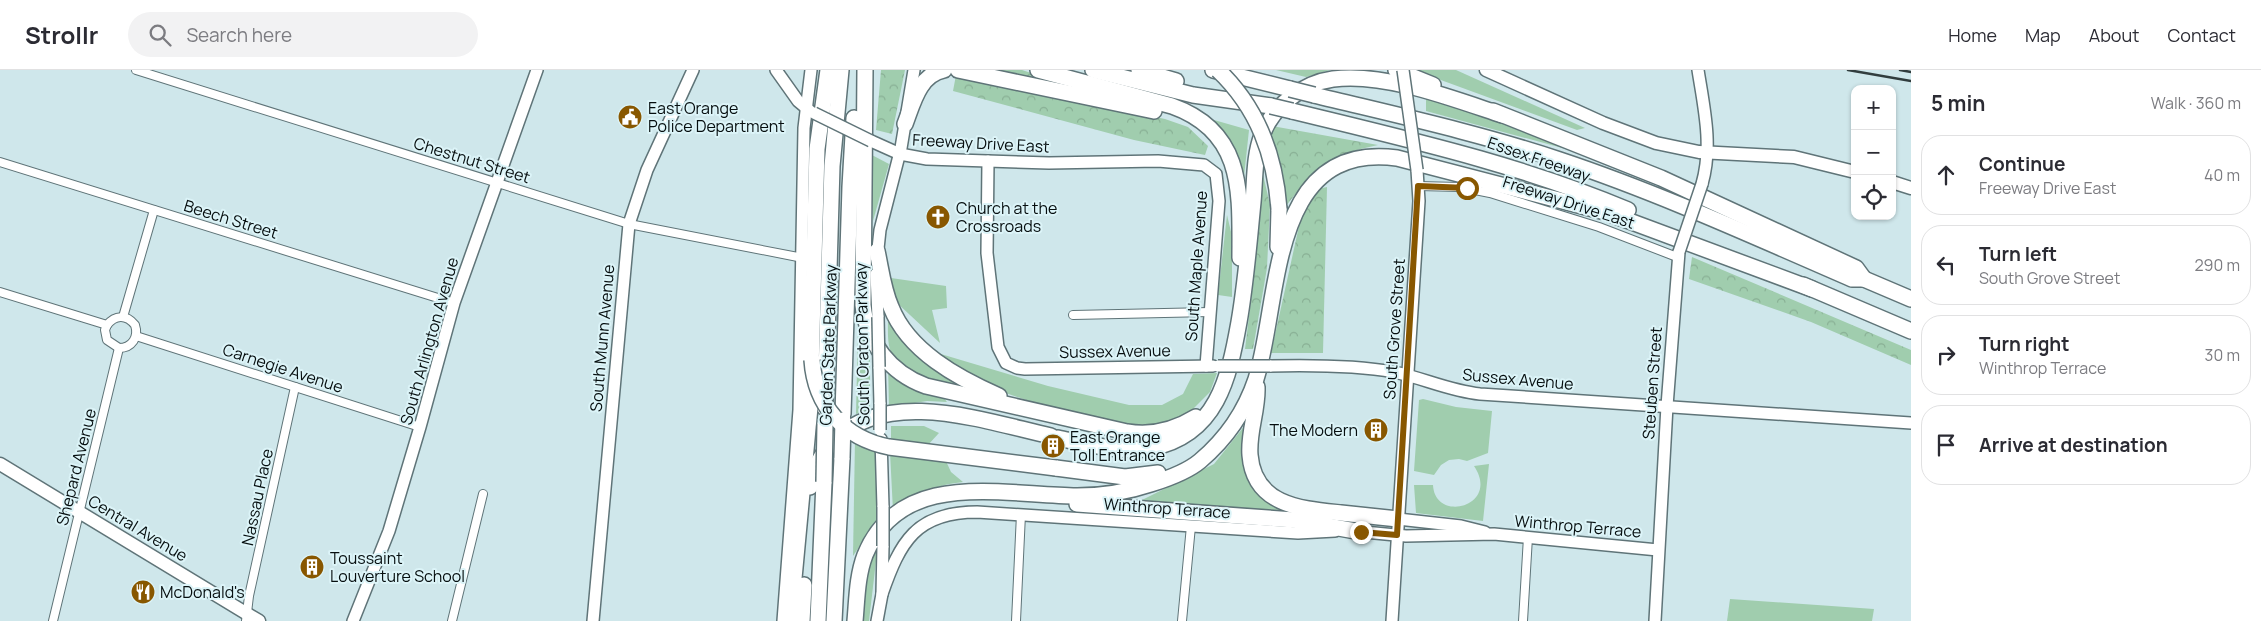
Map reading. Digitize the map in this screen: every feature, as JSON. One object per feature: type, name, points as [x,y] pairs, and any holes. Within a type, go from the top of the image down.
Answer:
[{"type":"highway","points":[[790,621],[809,417],[817,149],[828,70]]},
{"type":"highway","name":"Garden State Parkway","points":[[818,621],[824,482],[832,166],[841,70]]},
{"type":"highway","name":"Garden State Parkway","points":[[834,621],[840,527],[850,187],[860,70]]},
{"type":"highway","points":[[865,70],[863,300],[866,324],[876,346],[892,366],[920,384],[1127,432],[1146,434],[1180,426],[1216,403]]},
{"type":"highway","points":[[905,124],[923,83],[932,74],[944,70]]},
{"type":"highway","points":[[958,70],[1153,111],[1180,119],[1198,129],[1220,152],[1233,179],[1238,203]]},
{"type":"highway","points":[[1038,70],[1172,106],[1191,115],[1213,132],[1228,152],[1236,176],[1238,203],[1238,327]]},
{"type":"highway","points":[[1093,70],[1193,95],[1271,106]]},
{"type":"highway","name":"Essex Freeway","points":[[1139,70],[1271,106],[1420,142],[1540,176],[1618,206],[1911,331]]},
{"type":"highway","name":"Essex Freeway","points":[[1212,70],[1464,131],[1560,160],[1667,199],[1852,279],[1864,279],[1911,299]]},
{"type":"highway","points":[[1218,70],[1243,98],[1264,135],[1276,176],[1279,209],[1275,278]]},
{"type":"highway","points":[[1396,70],[1502,115],[1661,178],[1856,268],[1864,279]]},
{"type":"highway","points":[[802,621],[811,481],[814,470],[826,450],[849,428],[884,414],[921,411],[957,416],[1054,437],[1118,448],[1153,447],[1168,443],[1188,433],[1204,418],[1216,403],[1228,374],[1238,327],[1247,274],[1259,145],[1270,120],[1292,96],[1320,82],[1331,79],[1354,78],[1419,89],[1502,115]]},
{"type":"highway","points":[[855,621],[860,575],[865,556],[880,530],[902,511],[930,497],[957,491],[1095,496],[1131,490],[1182,471],[1200,461],[1232,428],[1248,400],[1256,378],[1275,278],[1296,209],[1311,186],[1330,171],[1346,162],[1365,157],[1385,156],[1403,159],[1595,209],[1812,289]]},
{"type":"highway","points":[[877,251],[891,308],[902,328],[925,352],[947,368],[991,392],[1021,404],[1067,418]]},
{"type":"highway","points":[[812,360],[816,386],[826,407],[841,425],[864,439],[889,447],[1118,476],[1143,476],[1176,467],[1198,454],[1207,453]]},
{"type":"highway","points":[[1256,378],[1257,402],[1250,456],[1257,478],[1268,492],[1282,502],[1300,508],[1398,519]]},
{"type":"highway","points":[[1042,495],[1059,503],[1294,520],[1361,532]]},
{"type":"main road","name":"South Arlington Avenue","points":[[354,621],[388,531],[420,427],[454,303],[537,70]]},
{"type":"main road","name":"South Munn Avenue","points":[[593,621],[629,224],[647,170],[693,70]]},
{"type":"main road","name":"Freeway Drive East","points":[[776,70],[794,96],[810,111],[900,154],[927,158],[1050,163],[1158,161],[1199,165],[1212,170]]},
{"type":"main road","points":[[783,621],[785,573],[799,402],[811,70]]},
{"type":"main road","name":"South Oraton Parkway","points":[[877,621],[882,594],[883,507],[877,251],[882,218],[900,154],[914,70]]},
{"type":"main road","name":"South Grove Street","points":[[1392,621],[1418,186],[1403,70]]},
{"type":"main road","points":[[1486,70],[1630,134],[1670,146],[1708,152],[1794,157],[1851,171]]},
{"type":"main road","name":"Steuben Street","points":[[1655,621],[1678,254],[1707,166],[1707,129],[1698,70]]},
{"type":"main road","name":"Sussex Avenue","points":[[988,161],[987,254],[998,347],[1006,363],[1017,368],[1317,366],[1383,371],[1408,376],[1454,390],[1480,394],[1911,423]]},
{"type":"main road","name":"South Maple Avenue","points":[[1206,366],[1219,201],[1218,183],[1212,170]]},
{"type":"main road","points":[[1896,183],[1911,188]]},
{"type":"main road","name":"Central Avenue","points":[[0,464],[251,619]]},
{"type":"main road","name":"Winthrop Terrace","points":[[882,594],[893,561],[901,547],[913,534],[928,523],[945,516],[965,512],[1021,514],[1298,533],[1494,534],[1658,550]]},
{"type":"main road","name":"Winthrop Terrace","points":[[1398,519],[1461,526],[1494,534]]},
{"type":"street","name":"Chestnut Street","points":[[136,70],[629,224],[803,258]]},
{"type":"street","name":"Beech Street","points":[[0,162],[454,303]]},
{"type":"street","name":"Freeway Drive East","points":[[1418,186],[1460,188],[1490,194],[1678,254]]},
{"type":"street","points":[[123,317],[154,210]]},
{"type":"street","points":[[0,292],[107,325]]},
{"type":"street","points":[[1073,315],[1210,312]]},
{"type":"street","points":[[116,317],[123,317],[135,325],[136,336],[130,345],[119,348],[107,340],[105,330],[107,325],[116,317]]},
{"type":"street","name":"Carnegie Avenue","points":[[136,336],[420,427]]},
{"type":"street","name":"Shepard Avenue","points":[[53,621],[119,348]]},
{"type":"street","name":"Nassau Place","points":[[251,619],[249,596],[295,387]]},
{"type":"street","points":[[452,621],[483,494]]},
{"type":"street","points":[[1016,621],[1021,514]]},
{"type":"street","points":[[1182,621],[1190,526]]},
{"type":"street","points":[[1523,621],[1528,537]]},
{"type":"green space","points":[[881,70],[905,70],[892,134],[876,130]]},
{"type":"green space","points":[[982,70],[1022,70],[1070,86]]},
{"type":"green space","points":[[1276,70],[1330,70],[1306,77]]},
{"type":"green space","points":[[1420,70],[1456,70],[1585,128],[1577,130],[1419,72]]},
{"type":"green space","points":[[956,75],[1165,119],[1188,127],[1208,146],[1205,155],[1134,140],[953,91]]},
{"type":"green space","points":[[1426,99],[1455,104],[1577,152],[1426,111]]},
{"type":"green space","points":[[1207,118],[1249,130],[1243,186]]},
{"type":"green space","points":[[1272,126],[1378,145],[1345,154],[1326,163],[1309,177],[1286,206],[1269,134]]},
{"type":"green space","points":[[870,154],[889,164],[873,221]]},
{"type":"green space","points":[[1262,170],[1270,205],[1267,268],[1253,349],[1245,349],[1255,267]]},
{"type":"green space","points":[[1327,187],[1323,353],[1271,353],[1301,217],[1318,189]]},
{"type":"green space","points":[[1227,215],[1232,236],[1232,297],[1218,295]]},
{"type":"green space","points":[[1692,257],[1911,350],[1911,365],[1811,322],[1689,279]]},
{"type":"green space","points":[[891,278],[946,286],[947,308],[932,310],[940,343],[895,301]]},
{"type":"green space","points":[[888,317],[905,341],[962,387],[922,377],[904,367],[891,352],[888,335]]},
{"type":"green space","points":[[858,325],[870,351],[870,409],[856,414]]},
{"type":"green space","points":[[934,352],[1048,386],[1129,405],[1162,405],[1183,394],[1193,374],[1217,373],[1210,392],[1186,416],[1159,427],[1129,427],[1053,409],[991,388]]},
{"type":"green space","points":[[888,366],[940,393],[947,402],[927,401],[889,407]]},
{"type":"green space","points":[[1423,399],[1456,407],[1492,411],[1488,453],[1467,461],[1459,459],[1449,460],[1441,465],[1434,475],[1414,471],[1419,400]]},
{"type":"green space","points":[[1246,424],[1268,500],[1291,514],[1136,503],[1214,464]]},
{"type":"green space","points":[[891,426],[924,426],[939,433],[927,446],[891,443]]},
{"type":"green space","points":[[855,440],[875,448],[877,520],[853,556]]},
{"type":"green space","points":[[890,452],[945,459],[951,472],[963,482],[934,488],[893,511]]},
{"type":"green space","points":[[1489,464],[1483,521],[1416,513],[1414,485],[1433,485],[1436,497],[1444,504],[1454,507],[1464,505],[1473,500],[1479,491],[1480,480],[1474,466]]},
{"type":"green space","points":[[876,544],[876,561],[869,621],[860,621],[864,574]]},
{"type":"green space","points":[[1730,599],[1874,609],[1872,621],[1727,621]]},
{"type":"railway","points":[[1848,70],[1911,81]]},
{"type":"railway","points":[[1900,70],[1911,72]]},
{"type":"place","name":"East Orange Police Department","points":[[630,117]]},
{"type":"place","name":"Church at the Crossroads","points":[[938,217]]},
{"type":"place","name":"The Modern","points":[[1376,430]]},
{"type":"place","name":"East Orange Toll Entrance","points":[[1053,446]]},
{"type":"place","name":"Toussaint Louverture School","points":[[312,567]]},
{"type":"place","name":"McDonald's","points":[[143,592]]},
{"type":"route","points":[[1361,532],[1397,535],[1419,201],[1418,186],[1467,188]]}]
